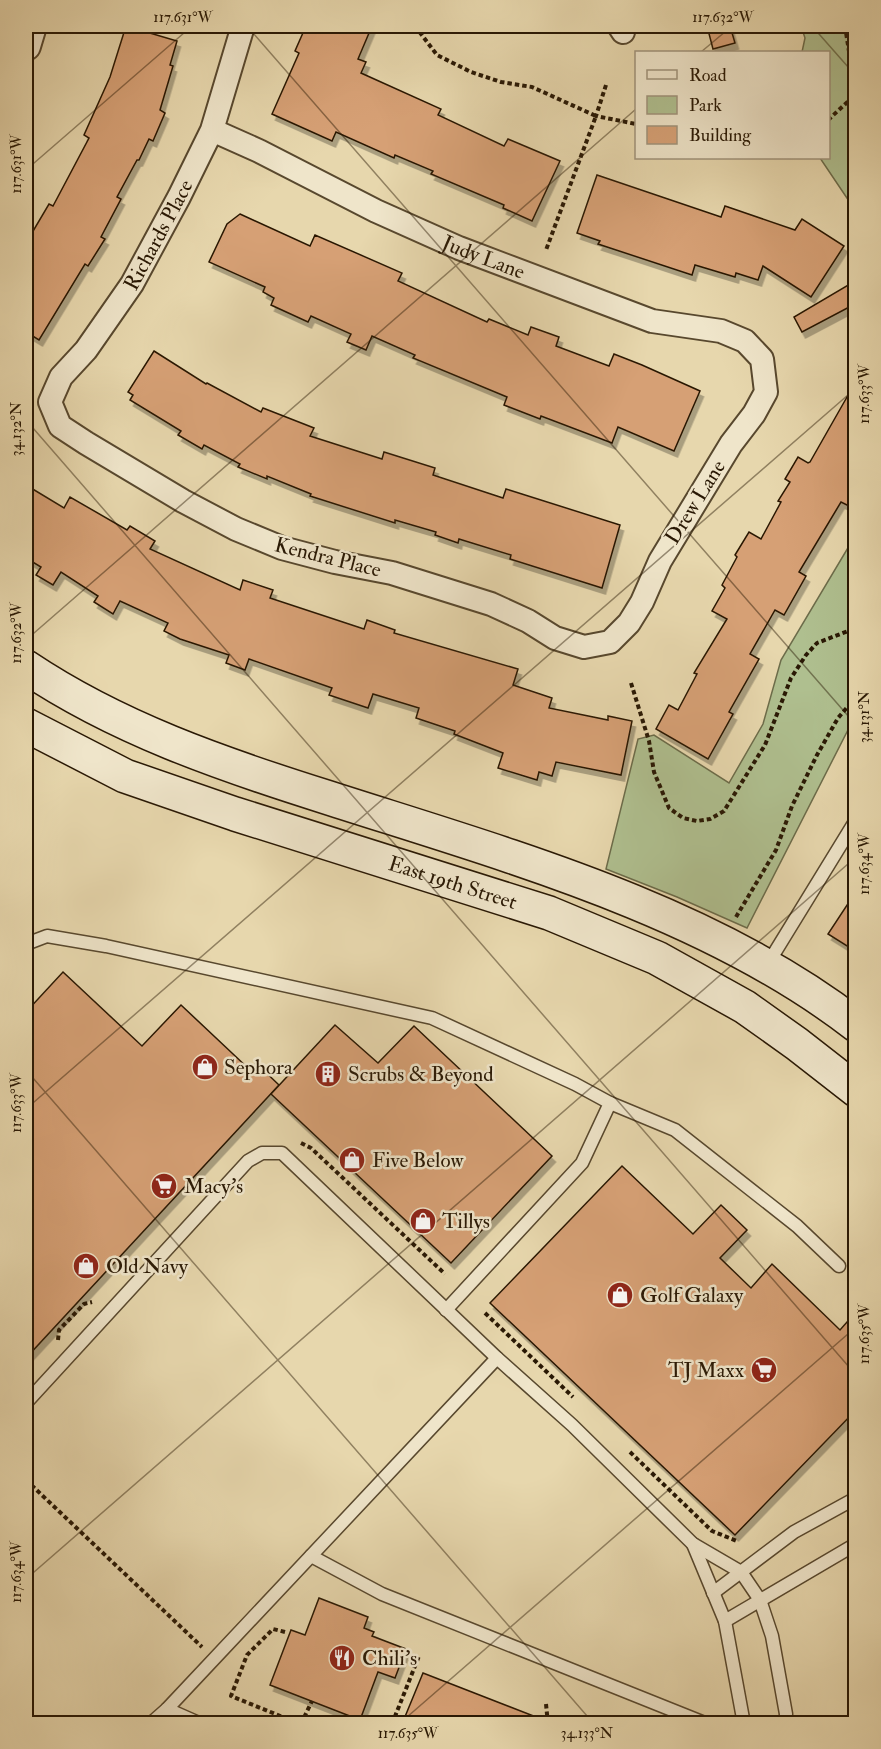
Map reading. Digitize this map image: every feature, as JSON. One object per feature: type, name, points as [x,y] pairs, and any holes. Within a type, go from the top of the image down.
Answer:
[{"type":"main road","name":"East 19th Street","points":[[26,667],[60,690],[163,741],[271,780],[563,876],[670,917],[766,966],[855,1025]]},
{"type":"main road","name":"East 19th Street","points":[[26,725],[125,776],[236,814],[549,913],[657,958],[745,1007],[855,1090]]},
{"type":"street","points":[[26,46],[32,26]]},
{"type":"street","name":"Richards Place","points":[[60,426],[50,402],[61,377],[86,350],[132,284],[179,197],[212,130],[243,26]]},
{"type":"street","name":"Judy Lane","points":[[212,130],[259,151],[376,212],[459,248],[652,321],[720,331],[745,341],[762,359]]},
{"type":"street","name":"Drew Lane","points":[[610,642],[629,623],[642,602],[660,561],[731,444],[754,414],[766,392],[762,359]]},
{"type":"street","name":"Kendra Place","points":[[60,426],[129,471],[183,501],[282,549],[392,573],[491,604],[528,621],[555,638],[584,647],[610,642]]},
{"type":"lane","points":[[766,966],[855,820]]},
{"type":"lane","points":[[26,944],[47,936],[106,946],[432,1018],[575,1084],[610,1103],[675,1130],[797,1226],[839,1266]]},
{"type":"lane","points":[[446,1310],[582,1163],[610,1103]]},
{"type":"lane","points":[[26,1403],[248,1161],[262,1154],[282,1152],[446,1310],[572,1425],[693,1544],[741,1572],[760,1600],[772,1636],[786,1714],[785,1724]]},
{"type":"lane","points":[[150,1724],[167,1709],[497,1358]]},
{"type":"lane","points":[[713,1593],[794,1532],[855,1498]]},
{"type":"lane","points":[[693,1544],[725,1621],[744,1724]]},
{"type":"lane","points":[[725,1621],[855,1544]]},
{"type":"lane","points":[[311,1556],[382,1594],[707,1724]]},
{"type":"lane","points":[[167,1709],[201,1724]]},
{"type":"path","points":[[415,26],[437,55],[471,72],[501,82],[532,87],[596,116],[635,124]]},
{"type":"path","points":[[830,118],[855,96],[845,26]]},
{"type":"path","points":[[546,250],[606,85]]},
{"type":"path","points":[[631,683],[649,741],[654,772],[669,808],[683,818],[697,821],[710,819],[724,811],[765,745],[791,678],[806,655],[818,642],[855,628]]},
{"type":"path","points":[[735,919],[776,850],[792,806],[817,755],[838,718],[855,697]]},
{"type":"path","points":[[292,1139],[311,1148],[445,1274]]},
{"type":"path","points":[[57,1342],[58,1330],[84,1304],[96,1302]]},
{"type":"path","points":[[26,1480],[202,1647]]},
{"type":"path","points":[[285,1632],[273,1629],[248,1655],[236,1679],[231,1696],[301,1724],[312,1701]]},
{"type":"path","points":[[392,1724],[419,1656]]},
{"type":"path","points":[[232,1675],[236,1679]]},
{"type":"path","points":[[546,1704],[548,1724]]},
{"type":"green space","points":[[801,26],[855,26],[855,210],[821,159],[830,159],[830,51],[802,51],[805,38]]},
{"type":"green space","points":[[855,536],[855,723],[850,726],[747,928],[606,869],[638,739],[654,735],[729,783],[763,724],[781,660]]},
{"type":"building","points":[[126,26],[177,41],[170,65],[173,66],[160,110],[165,113],[153,141],[149,139],[117,197],[121,199],[101,237],[105,239],[88,266],[85,264],[39,340],[26,332],[26,243],[49,204],[53,206],[89,138],[84,135],[110,77]]},
{"type":"building","points":[[306,26],[372,26],[358,59],[366,62],[361,73],[441,109],[438,115],[504,146],[508,139],[560,161],[532,221],[503,208],[504,205],[431,174],[433,171],[395,155],[394,158],[336,132],[332,141],[272,114],[299,53],[295,51]]},
{"type":"building","points":[[707,26],[730,26],[735,43],[713,49]]},
{"type":"building","points":[[597,175],[721,217],[725,206],[795,230],[802,219],[844,246],[811,297],[763,266],[758,280],[736,273],[735,277],[695,265],[692,275],[598,244],[600,241],[577,233]]},
{"type":"building","points":[[240,214],[310,246],[315,235],[402,273],[398,281],[487,322],[489,319],[528,335],[531,327],[559,337],[556,346],[609,366],[614,354],[700,391],[674,451],[618,427],[612,443],[541,416],[540,419],[504,405],[507,397],[413,358],[415,355],[372,336],[366,350],[347,342],[351,334],[311,316],[308,322],[271,305],[274,298],[263,292],[265,287],[209,262],[227,224]]},
{"type":"building","points":[[855,281],[855,304],[802,332],[794,317]]},
{"type":"building","points":[[154,351],[206,384],[261,412],[263,408],[314,428],[310,436],[382,459],[384,452],[435,468],[433,475],[503,498],[506,489],[620,525],[602,588],[510,559],[511,555],[459,539],[458,543],[435,535],[436,532],[395,520],[395,523],[310,496],[311,494],[267,476],[267,479],[238,467],[240,464],[204,445],[202,449],[178,435],[181,431],[130,400],[133,395],[128,392]]},
{"type":"building","points":[[855,383],[855,494],[849,506],[841,502],[799,572],[806,576],[784,615],[775,610],[750,654],[759,659],[729,712],[733,714],[708,759],[656,729],[669,705],[678,710],[697,674],[694,673],[727,619],[712,611],[725,588],[722,585],[737,557],[735,555],[749,532],[761,539],[781,502],[778,501],[790,482],[785,479],[798,457],[810,462]]},
{"type":"building","points":[[26,485],[64,508],[70,497],[127,530],[130,526],[155,541],[150,549],[240,590],[243,580],[273,590],[270,598],[364,629],[367,620],[395,630],[394,633],[518,669],[513,685],[552,698],[549,708],[608,720],[608,716],[632,721],[621,775],[556,762],[552,776],[539,772],[537,780],[498,768],[503,753],[454,734],[455,731],[416,718],[419,708],[373,694],[368,708],[329,695],[332,688],[249,659],[245,670],[226,663],[229,655],[180,639],[164,631],[168,623],[120,601],[113,614],[94,602],[98,596],[61,572],[53,585],[36,575],[41,567],[26,558]]},
{"type":"building","points":[[855,893],[855,951],[828,934]]},
{"type":"building","points":[[63,972],[142,1046],[181,1005],[250,1070],[256,1063],[279,1085],[26,1358],[26,1012]]},
{"type":"building","points":[[335,1025],[378,1063],[414,1026],[552,1156],[451,1263],[271,1094]]},
{"type":"building","points":[[622,1166],[693,1234],[721,1205],[747,1230],[720,1258],[751,1288],[772,1264],[840,1330],[855,1313],[855,1411],[735,1535],[490,1303]]},
{"type":"building","name":"Chili's","points":[[319,1598],[368,1617],[364,1628],[374,1632],[372,1636],[406,1649],[395,1678],[378,1672],[360,1720],[270,1685],[291,1630],[305,1635]]},
{"type":"building","points":[[423,1673],[549,1722],[549,1724],[402,1724]]},
{"type":"place","name":"Sephora","points":[[205,1067]]},
{"type":"place","name":"Scrubs & Beyond","points":[[328,1074]]},
{"type":"place","name":"Five Below","points":[[352,1160]]},
{"type":"place","name":"Macy's","points":[[164,1186]]},
{"type":"place","name":"Tillys","points":[[423,1221]]},
{"type":"place","name":"Old Navy","points":[[86,1266]]},
{"type":"place","name":"Golf Galaxy","points":[[620,1295]]},
{"type":"place","name":"TJ Maxx","points":[[764,1370]]},
{"type":"place","name":"Chili's","points":[[342,1658]]}]
